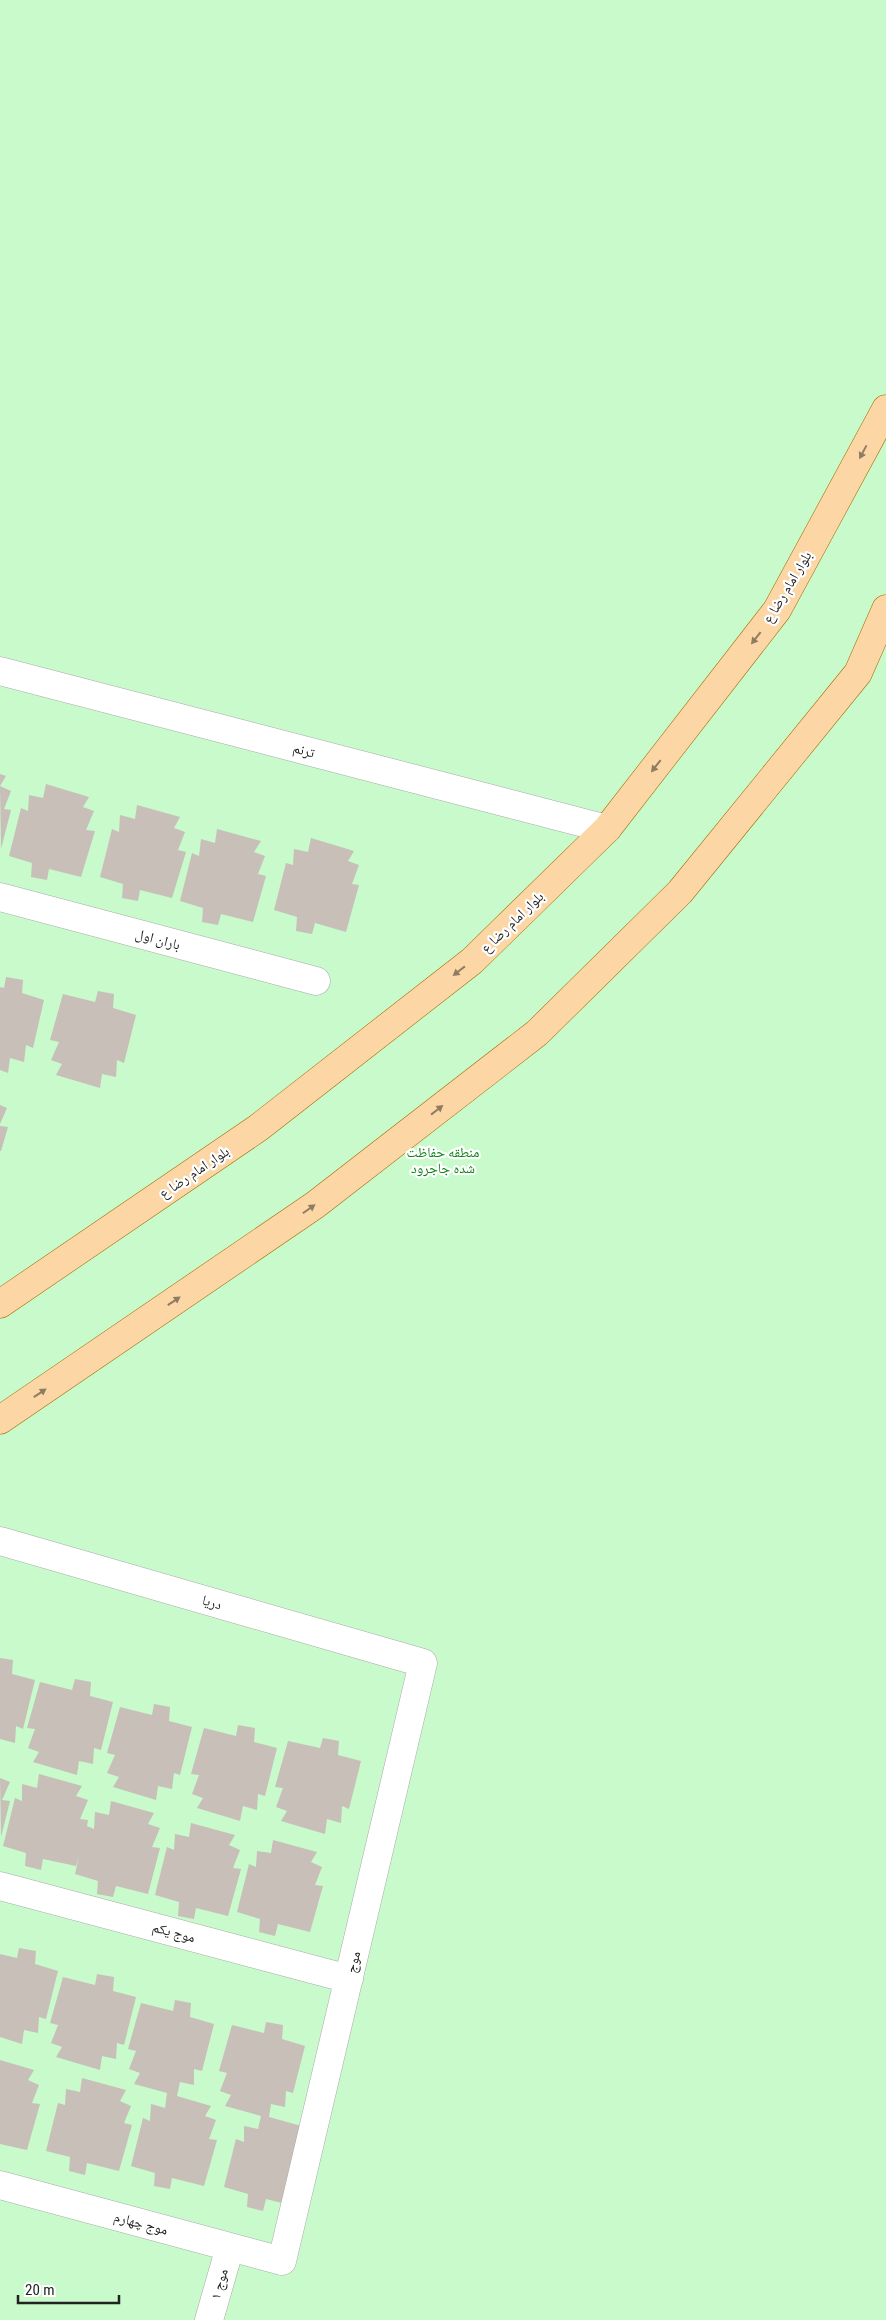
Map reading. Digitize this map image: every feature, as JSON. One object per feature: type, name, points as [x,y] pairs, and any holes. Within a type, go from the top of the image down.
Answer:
[{"type":"main road","name":"بلوار امام رضا ع","points":[[0,1304],[258,1128],[472,961],[607,829],[777,610],[886,409]]},
{"type":"main road","points":[[0,1420],[314,1205],[537,1033],[680,892],[858,673],[886,609]]},
{"type":"street","name":"ترنم","points":[[0,671],[607,829]]},
{"type":"street","name":"باران اول","points":[[0,897],[316,981]]},
{"type":"street","name":"دریا","points":[[0,1541],[424,1663]]},
{"type":"street","name":"موج","points":[[282,2261],[424,1663]]},
{"type":"street","name":"موج یکم","points":[[0,1886],[348,1979]]},
{"type":"street","name":"موج چهارم","points":[[0,2185],[282,2261]]},
{"type":"street","name":"موج ۱","points":[[208,2320],[230,2247]]},
{"type":"green space","name":"منطقه حفاظت شده جاجرود","points":[[0,0],[886,0],[886,2320],[0,2320]]},
{"type":"building","points":[[0,774],[6,776],[0,786]]},
{"type":"building","points":[[46,784],[89,797],[83,807],[94,811],[86,830],[95,831],[81,877],[49,869],[47,880],[31,877],[32,863],[9,856],[21,808],[28,811],[29,795],[43,798]]},
{"type":"building","points":[[0,786],[11,791],[4,809],[11,810],[1,849]]},
{"type":"building","points":[[137,805],[180,817],[174,828],[185,832],[178,850],[186,852],[172,898],[140,890],[138,901],[122,898],[123,884],[100,877],[112,829],[119,832],[120,815],[135,819]]},
{"type":"building","points":[[217,829],[261,841],[254,852],[265,856],[258,874],[266,876],[253,922],[221,914],[218,925],[202,922],[203,908],[180,901],[192,853],[199,856],[201,839],[215,843]]},
{"type":"building","points":[[311,838],[354,851],[348,861],[359,865],[352,884],[359,885],[346,932],[315,923],[312,934],[296,931],[297,917],[274,910],[286,863],[293,865],[294,849],[308,852]]},
{"type":"building","points":[[6,977],[23,980],[22,993],[44,1000],[33,1048],[26,1045],[24,1062],[10,1058],[8,1073],[0,1070],[0,987],[4,988]]},
{"type":"building","points":[[98,991],[114,994],[113,1008],[136,1015],[124,1063],[117,1060],[116,1077],[102,1074],[100,1088],[56,1075],[62,1064],[51,1060],[59,1042],[50,1040],[63,994],[95,1002]]},
{"type":"building","points":[[0,1105],[7,1108],[0,1124]]},
{"type":"building","points":[[0,1126],[8,1127],[1,1151],[0,1151]]},
{"type":"building","points":[[0,1658],[13,1660],[12,1674],[35,1680],[23,1729],[16,1726],[15,1743],[0,1739]]},
{"type":"building","points":[[75,1679],[91,1682],[90,1696],[113,1702],[101,1750],[94,1748],[93,1764],[79,1761],[77,1775],[33,1762],[39,1752],[28,1748],[35,1729],[27,1728],[40,1682],[72,1690]]},
{"type":"building","points":[[154,1704],[170,1707],[169,1721],[192,1727],[180,1775],[174,1773],[172,1789],[158,1786],[156,1800],[113,1787],[119,1777],[107,1773],[115,1755],[107,1753],[120,1707],[152,1715]]},
{"type":"building","points":[[238,1725],[255,1728],[254,1742],[277,1748],[265,1796],[258,1794],[257,1810],[243,1806],[240,1821],[197,1808],[203,1798],[192,1794],[199,1775],[191,1774],[204,1728],[236,1736]]},
{"type":"building","points":[[323,1738],[339,1741],[338,1755],[361,1761],[349,1809],[342,1806],[341,1823],[327,1819],[325,1834],[281,1821],[287,1811],[276,1807],[283,1788],[275,1787],[288,1741],[320,1748]]},
{"type":"building","points":[[39,1774],[82,1786],[76,1796],[88,1800],[80,1819],[88,1820],[87,1826],[94,1829],[95,1812],[109,1815],[111,1801],[154,1813],[148,1824],[160,1828],[152,1847],[160,1848],[148,1894],[116,1886],[113,1897],[97,1894],[98,1881],[75,1874],[79,1856],[76,1866],[43,1859],[41,1870],[25,1866],[26,1853],[3,1846],[15,1798],[22,1801],[22,1784],[37,1788]]},
{"type":"building","points":[[0,1778],[10,1782],[2,1800],[10,1801],[1,1837]]},
{"type":"building","points":[[191,1823],[235,1835],[229,1845],[240,1850],[233,1868],[241,1869],[228,1916],[196,1908],[194,1919],[178,1916],[179,1902],[155,1895],[167,1847],[174,1850],[175,1834],[189,1837]]},
{"type":"building","points":[[273,1840],[317,1852],[311,1862],[322,1867],[315,1885],[323,1886],[310,1932],[278,1924],[275,1936],[259,1932],[260,1919],[237,1912],[249,1864],[256,1867],[257,1851],[271,1853]]},
{"type":"building","points":[[19,1948],[36,1951],[35,1964],[58,1971],[46,2019],[39,2017],[38,2033],[24,2030],[22,2044],[0,2037],[0,1954],[17,1958]]},
{"type":"building","points":[[97,1974],[114,1977],[113,1991],[136,1997],[124,2045],[117,2043],[116,2059],[102,2056],[100,2070],[56,2057],[62,2047],[51,2043],[58,2025],[50,2023],[63,1977],[95,1985]]},
{"type":"building","points":[[175,2000],[191,2003],[190,2017],[214,2024],[202,2071],[194,2069],[194,2085],[180,2082],[177,2096],[211,2106],[205,2116],[216,2120],[209,2139],[217,2140],[204,2186],[172,2178],[170,2189],[154,2186],[155,2173],[131,2166],[143,2118],[150,2121],[151,2104],[165,2108],[167,2093],[134,2084],[140,2073],[129,2069],[136,2051],[128,2049],[141,2003],[173,2011]]},
{"type":"building","points":[[266,2022],[283,2025],[282,2039],[305,2046],[293,2093],[286,2091],[285,2107],[271,2104],[269,2117],[305,2127],[298,2207],[266,2199],[263,2211],[247,2207],[248,2194],[224,2187],[236,2139],[244,2142],[244,2126],[258,2129],[261,2116],[225,2106],[231,2095],[220,2091],[227,2073],[219,2071],[232,2025],[264,2033]]},
{"type":"building","points":[[0,2060],[34,2070],[28,2080],[39,2085],[32,2103],[40,2104],[27,2150],[0,2144]]},
{"type":"building","points":[[82,2078],[126,2090],[120,2101],[131,2106],[124,2123],[132,2125],[119,2171],[87,2163],[85,2175],[69,2171],[70,2157],[46,2151],[58,2103],[65,2105],[66,2089],[80,2092]]}]
